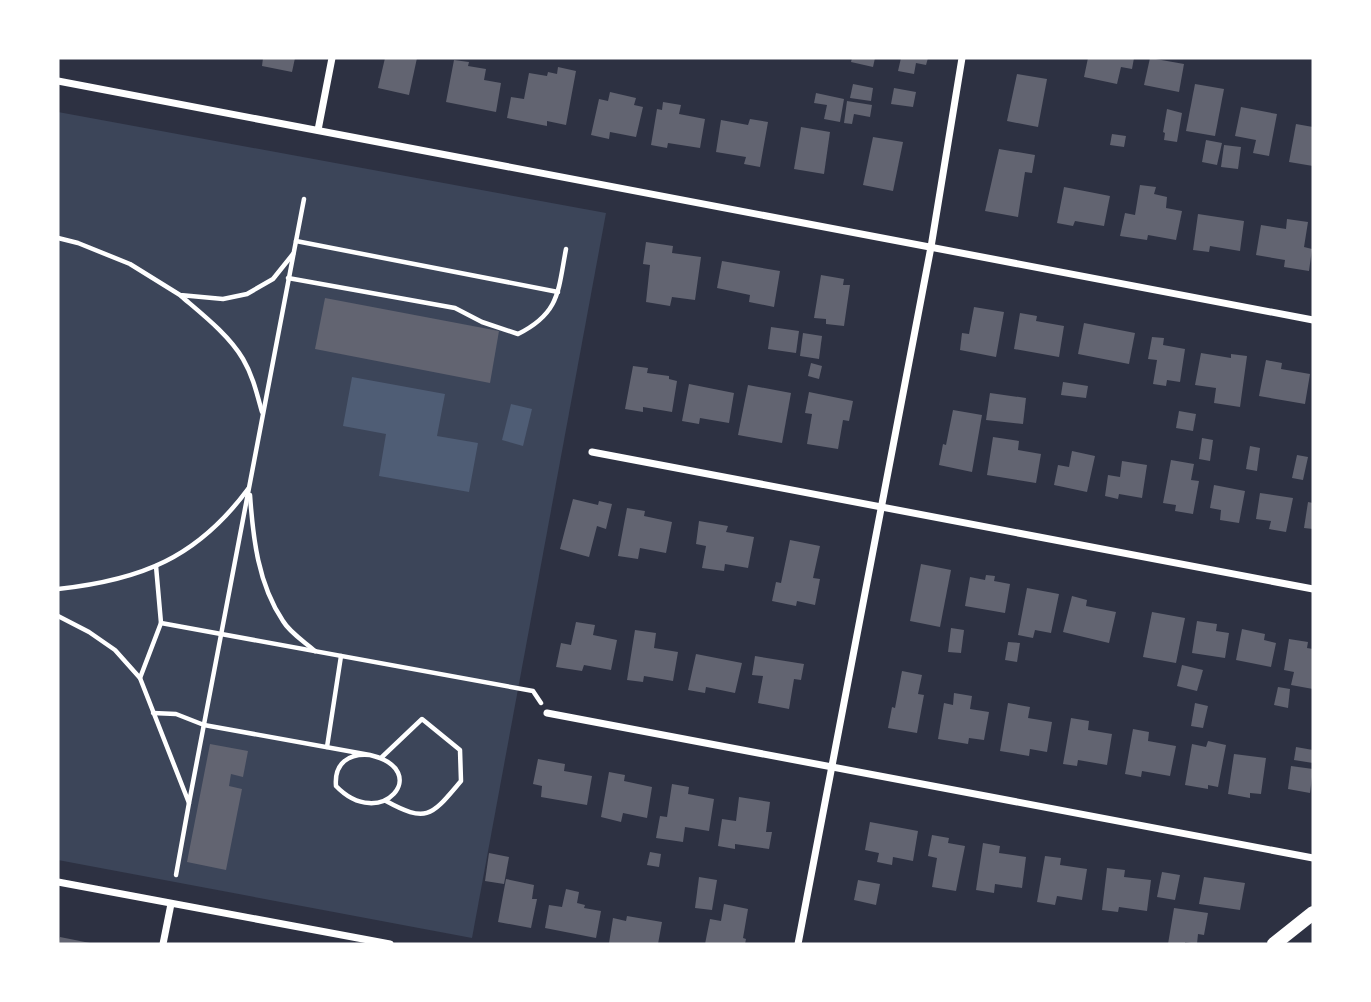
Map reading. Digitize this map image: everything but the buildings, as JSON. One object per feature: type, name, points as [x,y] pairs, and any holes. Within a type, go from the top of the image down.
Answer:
[{"type":"main road","points":[[1274,944],[1306,926],[1313,913]]},
{"type":"street","points":[[318,130],[332,58]]},
{"type":"street","points":[[798,944],[931,247],[962,58]]},
{"type":"street","points":[[58,81],[1313,320]]},
{"type":"street","points":[[592,452],[1313,589]]},
{"type":"street","points":[[547,713],[1313,858]]},
{"type":"street","points":[[58,882],[390,944]]},
{"type":"street","points":[[163,944],[171,904]]},
{"type":"path","points":[[176,875],[304,199]]},
{"type":"path","points":[[58,238],[131,264],[180,295],[212,323],[242,356],[252,377],[262,415]]},
{"type":"path","points":[[296,241],[558,292]]},
{"type":"path","points":[[288,278],[455,308],[482,322],[519,334],[537,325],[551,309],[558,292],[566,249]]},
{"type":"path","points":[[180,295],[223,299],[247,294],[273,279],[293,253]]},
{"type":"path","points":[[58,589],[88,586],[156,566],[185,551],[229,514],[249,487]]},
{"type":"path","points":[[249,487],[253,534],[265,586],[284,623],[315,651]]},
{"type":"path","points":[[139,678],[161,623],[156,566]]},
{"type":"path","points":[[58,616],[89,632],[115,650],[139,678],[189,803]]},
{"type":"path","points":[[161,623],[533,691],[547,713]]},
{"type":"path","points":[[327,747],[341,656]]},
{"type":"path","points":[[153,713],[176,714],[204,725],[382,757],[392,763],[398,772],[400,784],[396,794],[386,801],[376,803],[353,800],[336,786],[335,775],[340,764],[359,754],[370,755]]},
{"type":"path","points":[[382,757],[422,719],[460,750],[461,781],[437,809],[422,815],[409,814],[386,801]]},
{"type":"shaded area","points":[[58,112],[606,213],[472,938],[58,860]]},
{"type":"shaded area","points":[[352,377],[445,394],[437,436],[478,443],[469,492],[379,476],[386,434],[343,426]]},
{"type":"shaded area","points":[[511,404],[532,409],[523,446],[502,440]]}]
